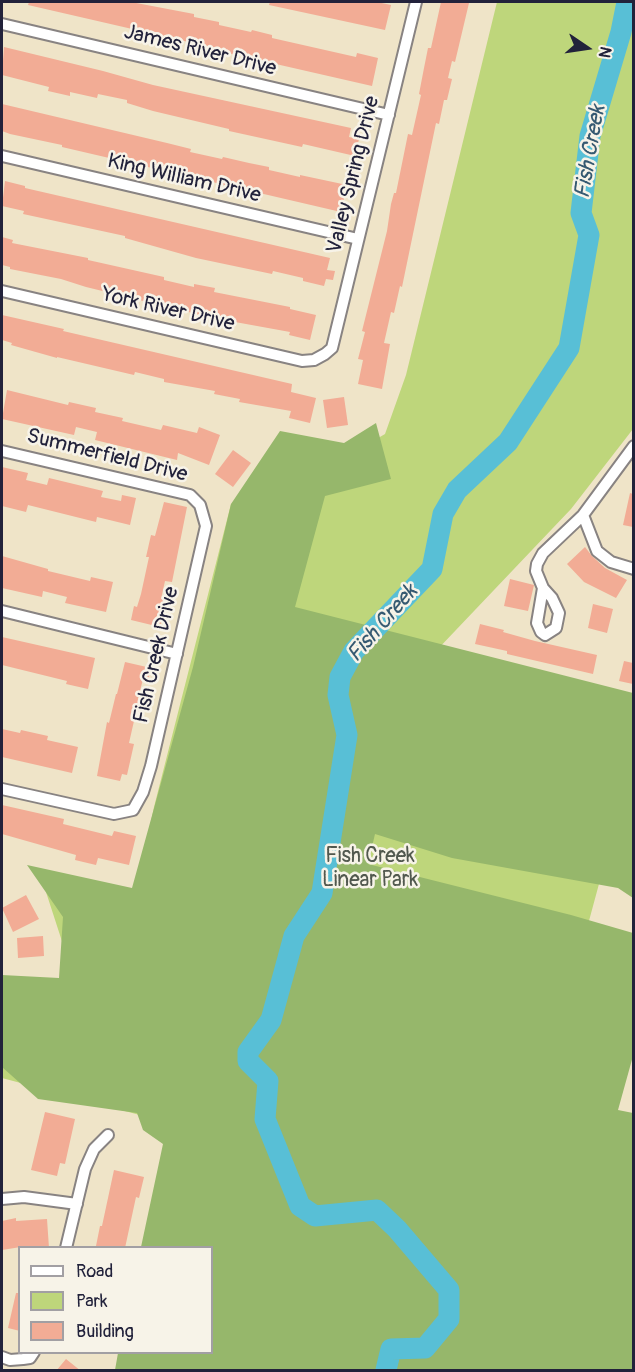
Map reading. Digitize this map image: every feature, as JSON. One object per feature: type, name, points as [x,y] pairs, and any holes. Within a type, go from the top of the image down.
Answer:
[{"type":"street","name":"Valley Spring Drive","points":[[325,354],[332,348],[416,2]]},
{"type":"street","name":"James River Drive","points":[[2,24],[389,116]]},
{"type":"street","name":"King William Drive","points":[[2,156],[358,240]]},
{"type":"street","name":"York River Drive","points":[[2,291],[302,361],[314,360],[325,354]]},
{"type":"street","points":[[543,588],[536,571],[543,553],[583,514],[633,446]]},
{"type":"street","name":"Summerfield Drive","points":[[2,451],[190,495],[200,505]]},
{"type":"street","name":"Fish Creek Drive","points":[[2,789],[114,814],[133,810],[143,792],[151,766],[206,526],[200,505]]},
{"type":"street","points":[[583,514],[597,551],[611,562],[633,569]]},
{"type":"street","points":[[2,611],[177,654]]},
{"type":"street","points":[[66,1246],[85,1169],[94,1149],[108,1135]]},
{"type":"street","points":[[2,1199],[24,1197],[77,1204]]},
{"type":"street","points":[[2,1357],[23,1359],[30,1358],[33,1354]]},
{"type":"green space","name":"Fish Creek Linear Park","points":[[497,2],[633,2],[633,429],[571,509],[436,651],[616,821],[540,1102],[633,1370],[213,1352],[213,1246],[177,1125],[2,1078],[2,1011],[82,1003],[46,892],[131,916],[154,807],[231,504],[344,458],[385,434],[406,375]]},
{"type":"green space","name":"Fish Creek Linear Park","points":[[376,423],[391,479],[325,496],[295,607],[633,693],[633,898],[618,888],[452,858],[375,834],[368,864],[633,933],[633,1056],[618,1110],[633,1113],[633,1370],[115,1370],[118,1354],[213,1354],[213,1246],[141,1246],[163,1144],[143,1130],[137,1113],[38,1099],[2,1067],[2,975],[59,978],[63,917],[27,865],[132,888],[193,667],[231,504],[280,431],[344,443]]},
{"type":"building","points":[[29,2],[131,2],[194,14],[194,17],[219,22],[219,25],[251,32],[252,30],[272,35],[272,38],[356,57],[357,53],[378,58],[372,86],[28,5]]},
{"type":"building","points":[[270,2],[377,2],[391,5],[385,30],[269,5]]},
{"type":"building","points":[[441,2],[469,3],[455,62],[452,61],[448,78],[452,79],[447,100],[444,100],[439,124],[436,123],[402,287],[400,286],[394,313],[391,312],[384,343],[390,344],[382,389],[358,384],[363,360],[358,359],[365,332],[362,331],[408,134],[412,135],[428,48],[431,48]]},
{"type":"building","points":[[4,47],[153,85],[351,128],[349,137],[359,139],[355,156],[229,131],[229,129],[153,111],[127,103],[127,100],[98,94],[97,98],[70,92],[70,96],[48,91],[49,87],[2,75]]},
{"type":"building","points":[[2,104],[191,149],[190,152],[222,159],[223,157],[269,167],[269,170],[300,177],[300,175],[347,185],[341,212],[10,134],[2,131]]},
{"type":"building","points":[[5,181],[25,186],[25,188],[330,258],[327,270],[335,271],[333,280],[326,279],[324,286],[303,281],[303,278],[196,258],[125,238],[125,236],[23,214],[24,211],[2,206]]},
{"type":"building","points":[[2,237],[13,240],[12,243],[88,258],[88,260],[164,277],[164,280],[194,287],[194,284],[215,288],[214,292],[290,307],[290,309],[316,315],[310,340],[289,335],[290,332],[213,318],[61,279],[10,269],[2,265]]},
{"type":"building","points":[[2,315],[292,384],[291,392],[316,398],[310,423],[289,418],[291,411],[239,402],[240,399],[214,394],[215,391],[164,382],[164,379],[135,372],[134,375],[57,358],[11,345],[12,343],[2,340]]},
{"type":"building","points":[[7,390],[68,405],[69,402],[96,408],[95,412],[161,430],[163,425],[197,433],[199,427],[220,435],[209,465],[178,453],[177,460],[95,440],[97,432],[76,427],[74,435],[2,419]]},
{"type":"building","points":[[344,397],[348,425],[327,428],[323,400]]},
{"type":"building","points":[[233,450],[251,463],[233,487],[215,474]]},
{"type":"building","points":[[2,467],[28,473],[26,480],[47,485],[49,478],[103,491],[101,497],[121,501],[122,495],[136,498],[130,525],[97,517],[96,522],[28,505],[26,512],[2,506]]},
{"type":"building","points":[[630,493],[633,494],[633,527],[623,525]]},
{"type":"building","points":[[164,502],[187,507],[172,582],[165,581],[161,599],[167,600],[160,627],[131,620],[134,606],[137,607],[141,594],[151,535],[155,536]]},
{"type":"building","points":[[585,547],[605,568],[627,580],[616,598],[584,582],[567,564]]},
{"type":"building","points":[[2,556],[48,569],[48,571],[90,581],[91,577],[113,582],[106,612],[65,603],[67,597],[43,591],[42,597],[2,588]]},
{"type":"building","points":[[510,579],[534,585],[528,611],[504,606]]},
{"type":"building","points":[[593,604],[613,609],[607,633],[588,628]]},
{"type":"building","points":[[480,624],[535,641],[597,655],[593,674],[507,654],[507,651],[475,644]]},
{"type":"building","points":[[2,637],[95,658],[88,689],[66,684],[67,681],[2,665]]},
{"type":"building","points":[[624,661],[633,663],[633,684],[619,681]]},
{"type":"building","points":[[125,662],[151,668],[148,680],[143,679],[138,699],[144,700],[139,722],[134,721],[129,743],[134,744],[127,775],[122,774],[120,781],[97,776],[107,722],[109,723]]},
{"type":"building","points":[[2,729],[20,733],[21,730],[48,736],[47,740],[78,747],[72,773],[2,757]]},
{"type":"building","points":[[2,805],[64,819],[63,824],[112,836],[114,831],[136,836],[129,865],[98,858],[96,865],[75,860],[76,855],[2,834]]},
{"type":"building","points":[[26,895],[39,919],[13,932],[2,908]]},
{"type":"building","points":[[43,936],[44,956],[18,958],[17,938]]},
{"type":"building","points":[[45,1112],[75,1119],[65,1164],[60,1163],[57,1176],[31,1170]]},
{"type":"building","points":[[114,1170],[144,1177],[139,1198],[136,1197],[125,1246],[96,1246],[100,1226],[102,1226]]},
{"type":"building","points":[[16,1218],[16,1221],[47,1219],[49,1246],[18,1246],[2,1250],[2,1221]]},
{"type":"building","points":[[16,1293],[18,1293],[18,1330],[8,1328]]},
{"type":"building","points":[[66,1359],[81,1371],[56,1371]]},
{"type":"waterway","name":"Fish Creek","points":[[386,1370],[391,1349],[425,1348],[449,1319],[449,1290],[397,1229],[377,1210],[315,1216],[300,1206],[265,1119],[268,1081],[248,1061],[248,1052],[271,1020],[294,936],[322,893],[347,735],[338,695],[340,677],[354,651],[432,569],[443,514],[457,490],[508,442],[569,348],[589,235],[581,213],[590,136],[621,32],[627,2]]}]
